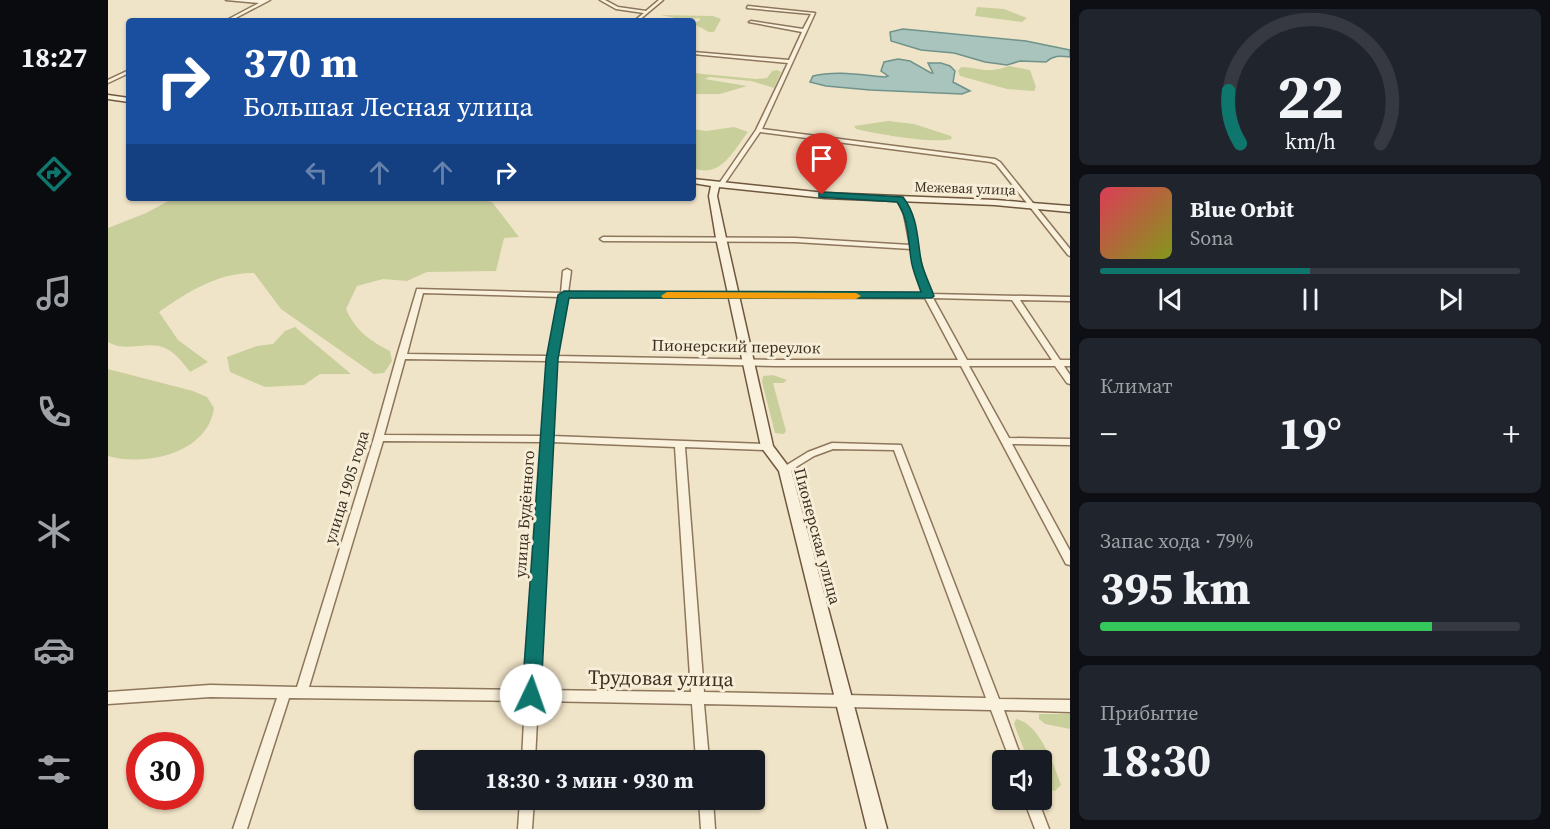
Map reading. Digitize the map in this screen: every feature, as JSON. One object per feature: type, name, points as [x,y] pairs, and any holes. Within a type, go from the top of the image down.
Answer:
[{"type":"street","points":[[228,0],[265,1]]},
{"type":"street","points":[[602,0],[617,8],[648,12]]},
{"type":"street","points":[[640,18],[661,0]]},
{"type":"street","points":[[233,18],[265,1]]},
{"type":"street","points":[[718,184],[759,130],[813,13],[748,7]]},
{"type":"street","points":[[751,22],[805,31]]},
{"type":"street","points":[[696,53],[791,62]]},
{"type":"street","points":[[108,82],[126,73]]},
{"type":"street","points":[[108,97],[126,100]]},
{"type":"street","points":[[759,130],[993,160],[1018,187],[1028,203],[1067,247],[1070,254]]},
{"type":"street","name":"Межевая улица","points":[[696,181],[768,191],[900,200],[1028,203],[1070,209]]},
{"type":"street","name":"Пионерская улица","points":[[718,184],[713,196],[767,447],[785,470],[877,829]]},
{"type":"street","points":[[900,200],[906,208],[916,262],[928,296],[1070,561]]},
{"type":"street","points":[[603,239],[721,238],[915,247]]},
{"type":"street","name":"улица Будённого","points":[[528,750],[552,359],[567,271]]},
{"type":"street","name":"улица 1905 года","points":[[301,693],[379,438],[420,291],[564,295]]},
{"type":"street","points":[[564,295],[928,296],[1070,299]]},
{"type":"street","points":[[1015,299],[1070,381]]},
{"type":"street","name":"Пионерский переулок","points":[[401,356],[1070,363]]},
{"type":"street","points":[[379,438],[547,439],[767,447]]},
{"type":"street","points":[[1005,441],[1070,442]]},
{"type":"street","points":[[680,445],[701,750]]},
{"type":"street","points":[[785,470],[811,454],[832,446],[898,447],[1012,750]]},
{"type":"street","name":"Трудовая улица","points":[[108,698],[210,691],[845,700],[1070,706]]},
{"type":"street","points":[[240,829],[285,692]]},
{"type":"street","points":[[525,829],[526,810]]},
{"type":"street","points":[[707,810],[708,829]]},
{"type":"street","points":[[1035,810],[1042,829]]},
{"type":"green space","points":[[977,7],[1004,9],[1027,18],[1022,22],[975,16]]},
{"type":"green space","points":[[661,15],[713,16],[721,19],[714,32],[709,32],[696,25],[699,18],[675,18]]},
{"type":"green space","points":[[1009,66],[1030,70],[1036,87],[1034,91],[1007,89],[960,76],[958,71],[961,67],[989,70]]},
{"type":"green space","points":[[772,71],[781,72],[774,88],[751,81],[709,77],[705,79],[747,86],[720,94],[696,94],[696,73],[756,79],[767,78]]},
{"type":"green space","points":[[888,121],[914,124],[951,136],[952,139],[905,138],[856,129],[854,126]]},
{"type":"green space","points":[[734,127],[748,132],[725,161],[711,170],[703,170],[696,169],[696,129],[706,131]]},
{"type":"green space","points":[[168,201],[487,201],[492,202],[519,237],[504,238],[496,271],[427,272],[407,281],[383,279],[357,286],[346,309],[364,334],[390,351],[392,361],[384,373],[374,374],[281,309],[254,273],[216,280],[181,297],[159,312],[178,340],[208,362],[190,372],[176,355],[165,348],[151,345],[129,347],[108,342],[108,228],[146,213]]},
{"type":"green space","points":[[295,327],[351,374],[320,374],[304,385],[265,387],[230,372],[227,357],[257,346],[273,344],[285,331]]},
{"type":"green space","points":[[108,369],[193,391],[207,397],[214,408],[209,423],[200,436],[188,446],[173,453],[157,458],[140,459],[108,456]]},
{"type":"green space","points":[[773,375],[787,380],[783,383],[773,383],[786,431],[784,434],[775,433],[762,382],[763,376]]},
{"type":"green space","points":[[1039,714],[1070,714],[1070,729],[1045,724],[1039,719]]},
{"type":"green space","points":[[1016,719],[1032,728],[1046,750],[1024,750],[1014,724]]},
{"type":"green space","points":[[1052,763],[1061,785],[1055,791],[1052,790]]},
{"type":"water","points":[[903,29],[1026,41],[1070,50],[1070,57],[1054,57],[1046,62],[1020,61],[1007,65],[985,62],[954,53],[921,50],[891,41],[890,32]]},
{"type":"water","points":[[898,59],[910,61],[931,73],[933,73],[928,63],[950,66],[955,71],[953,82],[970,91],[962,94],[870,90],[826,86],[810,82],[813,76],[831,73],[885,77],[888,76],[881,71],[884,62]]},
{"type":"slow traffic","points":[[667,296],[856,296]]},
{"type":"route","points":[[531,695],[552,359],[564,295],[928,296],[916,262],[913,230],[906,208],[900,200],[822,195]]}]
